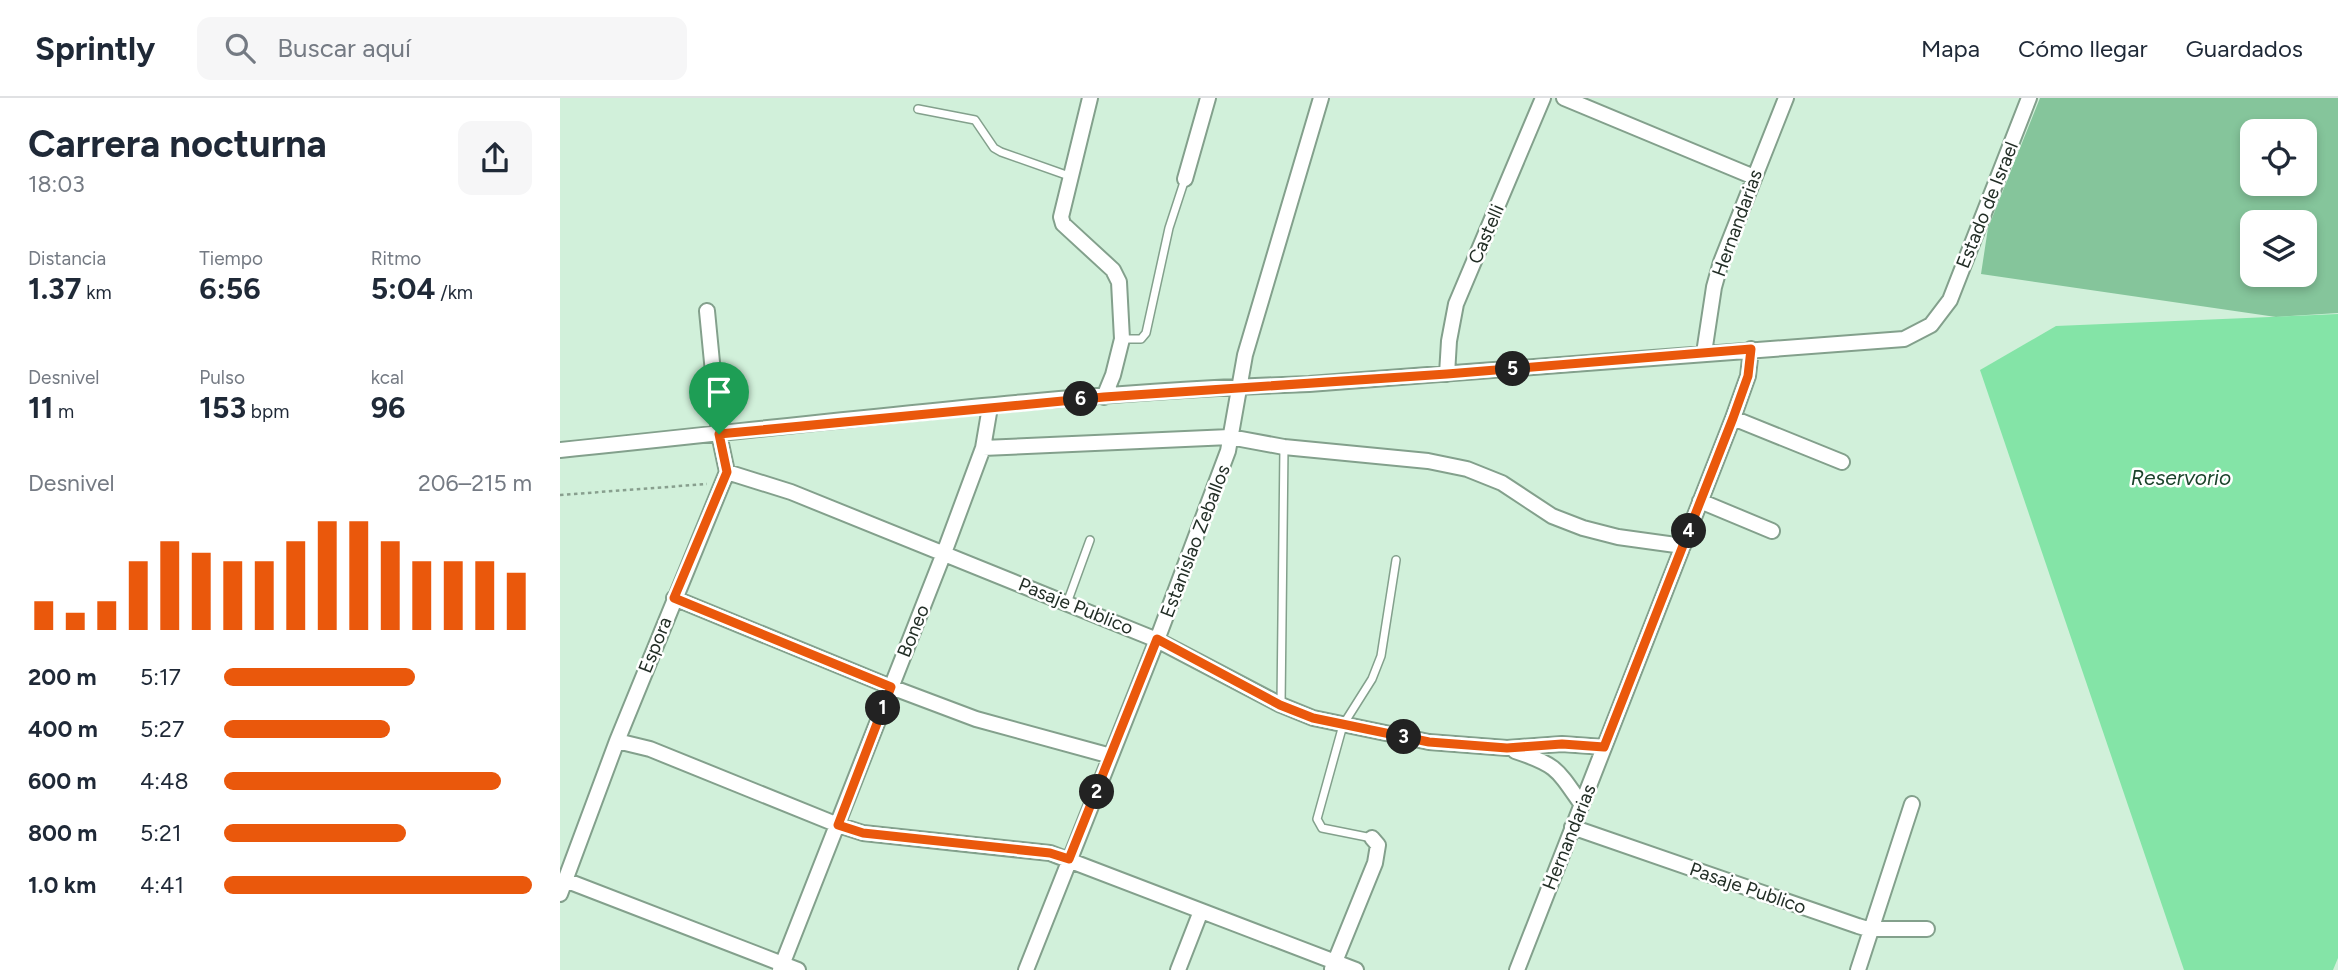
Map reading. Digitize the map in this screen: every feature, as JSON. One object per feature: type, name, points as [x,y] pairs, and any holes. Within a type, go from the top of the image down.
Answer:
[{"type":"street","points":[[1090,98],[1061,217],[1063,224],[1117,275],[1122,339],[1104,397]]},
{"type":"street","points":[[1185,180],[1208,98]]},
{"type":"street","name":"Estanislao Zeballos","points":[[1026,970],[1228,451],[1250,333],[1321,98]]},
{"type":"street","name":"Castelli","points":[[1447,374],[1449,341],[1456,304],[1543,98]]},
{"type":"street","points":[[1564,98],[1754,177]]},
{"type":"street","name":"Hernandarias","points":[[1704,353],[1714,287],[1786,98]]},
{"type":"street","name":"Estado de Israel","points":[[1751,349],[1904,339],[1931,325],[1950,300],[2029,98]]},
{"type":"street","points":[[707,311],[724,478]]},
{"type":"street","points":[[560,450],[1104,397],[1447,374],[1751,349]]},
{"type":"street","name":"Hernandarias","points":[[1517,970],[1733,418],[1748,376],[1751,349]]},
{"type":"street","name":"Boneo","points":[[782,967],[983,448],[990,407]]},
{"type":"street","points":[[1733,418],[1842,462]]},
{"type":"street","points":[[983,448],[1230,437],[1284,447],[1428,461],[1467,469],[1502,483],[1552,516],[1583,528],[1618,537],[1683,546]]},
{"type":"street","name":"Pasaje Publico","points":[[724,478],[790,492],[1157,639],[1280,705],[1313,718],[1429,742],[1507,748],[1562,744],[1604,747]]},
{"type":"street","name":"Espora","points":[[563,887],[617,741],[724,478]]},
{"type":"street","points":[[1700,501],[1772,531]]},
{"type":"street","points":[[674,598],[976,719],[1111,756]]},
{"type":"street","points":[[617,741],[650,749],[863,833],[1050,853],[1334,966],[1356,970]]},
{"type":"street","name":"Pasaje Publico","points":[[1507,748],[1545,761],[1559,771],[1581,805]]},
{"type":"street","points":[[1858,970],[1912,804]]},
{"type":"street","name":"Pasaje Publico","points":[[1572,827],[1871,929],[1927,929]]},
{"type":"street","points":[[1334,966],[1376,863],[1378,845],[1372,838]]},
{"type":"street","points":[[563,887],[782,967],[798,970]]},
{"type":"street","points":[[1178,970],[1201,911]]},
{"type":"lane","points":[[919,109],[975,120],[994,148],[1069,176]]},
{"type":"lane","points":[[1122,339],[1141,339],[1146,333],[1169,228],[1185,180]]},
{"type":"lane","points":[[1280,705],[1284,447]]},
{"type":"lane","points":[[1068,603],[1090,540]]},
{"type":"lane","points":[[1372,838],[1322,828],[1317,818],[1343,725],[1372,679],[1381,656],[1396,560]]},
{"type":"path","points":[[560,495],[724,478]]},
{"type":"shaded area","points":[[2040,98],[2338,98],[2338,313],[2276,317],[1981,274],[1988,228]]},
{"type":"water","name":"Reservorio","points":[[2338,314],[2338,958],[2333,970],[2184,970],[1980,370],[2056,326]]},
{"type":"route","points":[[1751,349],[1748,376],[1733,418],[1604,747],[1562,744],[1507,748],[1429,742],[1313,718],[1280,705],[1157,639],[1069,859],[1050,853],[887,837],[838,825],[891,687],[674,598],[727,472],[719,434],[1104,397],[1447,374],[1751,349]]}]
